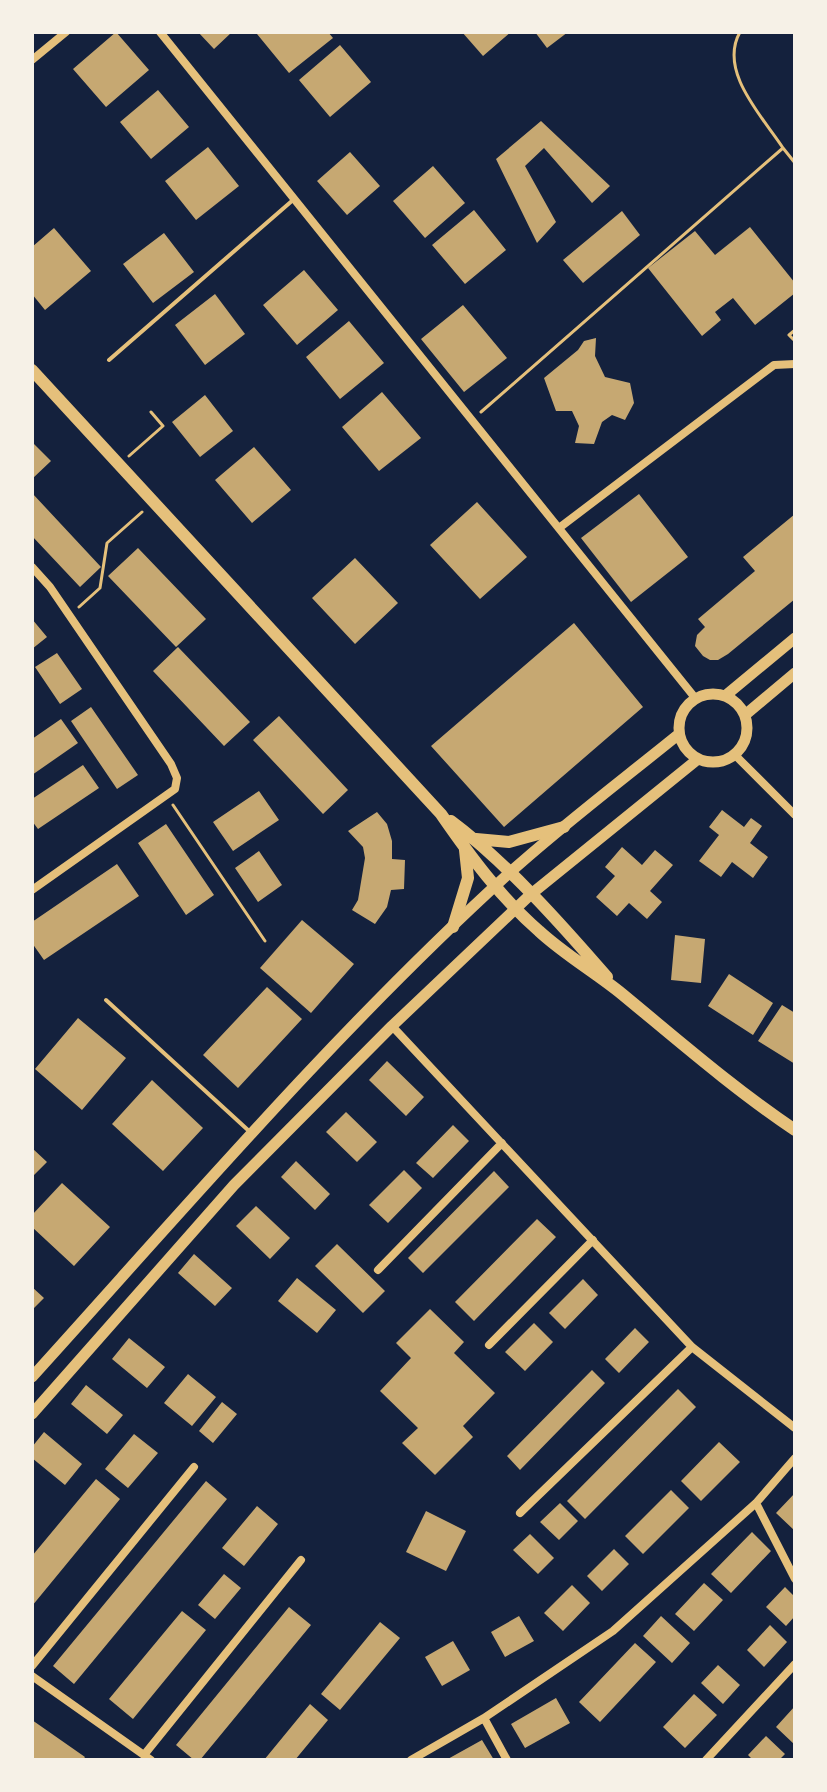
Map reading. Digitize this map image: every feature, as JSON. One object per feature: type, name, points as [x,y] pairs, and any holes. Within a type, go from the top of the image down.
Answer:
[{"type":"main road","points":[[32,370],[441,814],[514,908],[540,933],[619,992],[702,1062],[795,1130]]},
{"type":"main road","points":[[441,814],[476,839],[570,934],[619,992]]},
{"type":"main road","points":[[476,839],[509,842],[564,827]]},
{"type":"main road","points":[[453,927],[468,878],[464,847]]},
{"type":"street","points":[[32,60],[66,32]]},
{"type":"street","points":[[160,32],[696,699]]},
{"type":"street","points":[[559,528],[774,365],[795,364]]},
{"type":"street","points":[[32,567],[50,587],[171,764],[177,778],[175,789],[32,890]]},
{"type":"street","points":[[725,696],[795,638]]},
{"type":"street","points":[[745,715],[795,673]]},
{"type":"street","points":[[715,694],[725,696],[745,715],[747,737],[735,755],[717,763],[698,759],[683,745],[679,734],[682,714],[696,699],[715,694]]},
{"type":"street","points":[[32,1377],[251,1134],[453,927],[509,873],[679,734]]},
{"type":"street","points":[[735,755],[795,815]]},
{"type":"street","points":[[32,1414],[234,1185],[392,1026],[514,908],[698,759]]},
{"type":"street","points":[[392,1026],[692,1347],[795,1428]]},
{"type":"street","points":[[378,1270],[502,1143]]},
{"type":"street","points":[[489,1345],[593,1240]]},
{"type":"street","points":[[520,1513],[692,1347]]},
{"type":"street","points":[[411,1760],[484,1718],[613,1631],[756,1503],[795,1458]]},
{"type":"street","points":[[32,1666],[194,1467]]},
{"type":"street","points":[[756,1503],[795,1579]]},
{"type":"street","points":[[32,1676],[148,1758],[301,1560]]},
{"type":"street","points":[[706,1760],[795,1664]]},
{"type":"street","points":[[484,1718],[507,1760]]},
{"type":"lane","points":[[109,360],[295,199]]},
{"type":"lane","points":[[106,1000],[251,1134]]},
{"type":"path","points":[[740,32],[732,48],[734,70],[795,163]]},
{"type":"path","points":[[473,419],[783,148]]},
{"type":"path","points":[[795,330],[789,335],[795,341]]},
{"type":"path","points":[[119,464],[163,426],[151,412]]},
{"type":"path","points":[[69,616],[100,588],[107,543],[153,502]]},
{"type":"path","points":[[166,795],[265,941]]},
{"type":"building","points":[[116,32],[149,70],[106,107],[73,69]]},
{"type":"building","points":[[198,32],[232,32],[214,49]]},
{"type":"building","points":[[328,32],[333,38],[289,73],[257,34]]},
{"type":"building","points":[[462,32],[511,32],[483,56]]},
{"type":"building","points":[[535,32],[568,32],[547,48]]},
{"type":"building","points":[[340,45],[371,82],[330,117],[299,80]]},
{"type":"building","points":[[158,90],[189,127],[151,159],[120,122]]},
{"type":"building","points":[[541,121],[610,186],[592,203],[544,148],[525,166],[556,222],[537,243],[496,159]]},
{"type":"building","points":[[208,147],[239,186],[196,220],[165,181]]},
{"type":"building","points":[[350,152],[380,186],[347,215],[317,181]]},
{"type":"building","points":[[433,166],[465,203],[425,238],[393,201]]},
{"type":"building","points":[[474,210],[506,250],[465,284],[432,245]]},
{"type":"building","points":[[622,211],[640,235],[583,283],[563,260]]},
{"type":"building","points":[[750,227],[795,283],[795,293],[755,325],[733,298],[715,312],[721,320],[702,336],[648,268],[695,231],[715,255]]},
{"type":"building","points":[[54,228],[91,271],[45,310],[32,294],[32,247]]},
{"type":"building","points":[[164,233],[194,272],[153,303],[123,264]]},
{"type":"building","points":[[304,270],[338,310],[297,345],[263,305]]},
{"type":"building","points":[[215,294],[245,334],[205,365],[175,325]]},
{"type":"building","points":[[463,305],[507,358],[464,392],[421,339]]},
{"type":"building","points":[[349,321],[384,363],[340,399],[306,357]]},
{"type":"building","points":[[596,338],[595,356],[605,377],[630,383],[634,403],[625,420],[612,415],[602,422],[594,444],[575,443],[579,426],[572,411],[556,411],[544,378],[578,350],[584,341]]},
{"type":"building","points":[[382,392],[421,438],[379,471],[342,427]]},
{"type":"building","points":[[205,395],[233,431],[200,457],[172,422]]},
{"type":"building","points":[[32,442],[51,461],[32,479]]},
{"type":"building","points":[[254,447],[291,490],[252,523],[215,480]]},
{"type":"building","points":[[32,493],[101,567],[80,587],[32,536]]},
{"type":"building","points":[[639,494],[688,557],[631,602],[581,538]]},
{"type":"building","points":[[477,502],[527,557],[480,599],[430,545]]},
{"type":"building","points":[[795,514],[795,599],[728,654],[718,660],[703,656],[695,646],[697,635],[705,627],[698,619],[755,571],[743,557]]},
{"type":"building","points":[[138,548],[206,619],[176,647],[108,576]]},
{"type":"building","points":[[355,558],[398,603],[355,644],[312,598]]},
{"type":"building","points":[[32,619],[47,637],[32,649]]},
{"type":"building","points":[[574,623],[643,707],[504,827],[431,746]]},
{"type":"building","points":[[178,647],[250,722],[224,746],[153,671]]},
{"type":"building","points":[[57,653],[82,689],[60,704],[35,667]]},
{"type":"building","points":[[91,707],[138,775],[117,789],[71,721]]},
{"type":"building","points":[[279,716],[348,790],[323,814],[253,740]]},
{"type":"building","points":[[61,719],[78,743],[32,775],[32,739]]},
{"type":"building","points":[[83,765],[99,788],[38,829],[32,821],[32,799]]},
{"type":"building","points":[[259,791],[279,820],[233,851],[213,822]]},
{"type":"building","points":[[722,810],[744,827],[751,818],[762,826],[750,843],[768,857],[753,878],[732,862],[721,877],[699,861],[719,835],[709,827]]},
{"type":"building","points":[[377,812],[387,824],[392,841],[392,859],[405,860],[404,889],[391,890],[387,907],[375,924],[352,910],[358,900],[365,858],[363,847],[348,831]]},
{"type":"building","points":[[166,824],[214,895],[186,915],[138,843]]},
{"type":"building","points":[[622,847],[642,865],[655,850],[673,865],[650,891],[662,902],[647,919],[629,903],[617,916],[596,897],[615,876],[605,867]]},
{"type":"building","points":[[259,851],[282,885],[258,902],[235,868]]},
{"type":"building","points":[[117,864],[139,896],[44,960],[32,943],[32,922]]},
{"type":"building","points":[[302,920],[354,964],[311,1013],[260,968]]},
{"type":"building","points":[[675,935],[705,939],[701,983],[671,980]]},
{"type":"building","points":[[729,974],[773,1003],[753,1035],[708,1006]]},
{"type":"building","points":[[267,987],[302,1019],[238,1088],[203,1055]]},
{"type":"building","points":[[782,1005],[795,1013],[795,1064],[758,1041]]},
{"type":"building","points":[[78,1018],[126,1058],[82,1110],[35,1069]]},
{"type":"building","points":[[387,1061],[424,1097],[406,1116],[369,1080]]},
{"type":"building","points":[[152,1080],[203,1128],[163,1171],[112,1124]]},
{"type":"building","points":[[346,1112],[377,1142],[357,1162],[326,1132]]},
{"type":"building","points":[[453,1125],[469,1141],[433,1178],[416,1163]]},
{"type":"building","points":[[32,1148],[47,1162],[32,1177]]},
{"type":"building","points":[[296,1161],[330,1194],[315,1210],[281,1177]]},
{"type":"building","points":[[404,1170],[422,1188],[388,1223],[369,1205]]},
{"type":"building","points":[[494,1171],[509,1187],[423,1273],[408,1258]]},
{"type":"building","points":[[62,1183],[110,1227],[74,1266],[32,1227],[32,1215]]},
{"type":"building","points":[[256,1206],[290,1238],[270,1259],[236,1226]]},
{"type":"building","points":[[537,1219],[556,1237],[474,1321],[455,1302]]},
{"type":"building","points":[[337,1244],[385,1291],[363,1313],[315,1266]]},
{"type":"building","points":[[194,1254],[232,1288],[215,1306],[178,1273]]},
{"type":"building","points":[[297,1278],[336,1310],[317,1333],[278,1301]]},
{"type":"building","points":[[583,1279],[598,1295],[565,1329],[549,1313]]},
{"type":"building","points":[[32,1287],[44,1298],[32,1310]]},
{"type":"building","points":[[430,1309],[464,1342],[454,1353],[495,1393],[463,1426],[473,1437],[435,1475],[402,1443],[418,1428],[380,1391],[411,1358],[396,1343]]},
{"type":"building","points":[[534,1323],[553,1342],[525,1371],[505,1352]]},
{"type":"building","points":[[635,1328],[649,1342],[619,1373],[605,1359]]},
{"type":"building","points":[[129,1338],[165,1367],[147,1388],[112,1359]]},
{"type":"building","points":[[592,1370],[605,1383],[520,1470],[507,1456]]},
{"type":"building","points":[[188,1374],[216,1397],[192,1426],[164,1403]]},
{"type":"building","points":[[86,1385],[123,1415],[107,1434],[71,1404]]},
{"type":"building","points":[[678,1389],[696,1407],[585,1519],[567,1501]]},
{"type":"building","points":[[222,1402],[237,1414],[213,1443],[199,1431]]},
{"type":"building","points":[[44,1432],[82,1464],[65,1485],[32,1458],[32,1447]]},
{"type":"building","points":[[134,1434],[158,1453],[128,1488],[105,1469]]},
{"type":"building","points":[[719,1442],[740,1462],[701,1501],[681,1481]]},
{"type":"building","points":[[96,1479],[120,1499],[32,1606],[32,1556]]},
{"type":"building","points":[[206,1481],[227,1499],[74,1684],[53,1666]]},
{"type":"building","points":[[671,1490],[689,1508],[643,1554],[625,1536]]},
{"type":"building","points":[[795,1493],[795,1531],[776,1513]]},
{"type":"building","points":[[560,1503],[578,1521],[559,1540],[540,1522]]},
{"type":"building","points":[[257,1506],[278,1524],[244,1566],[222,1548]]},
{"type":"building","points":[[426,1511],[466,1531],[446,1571],[406,1552]]},
{"type":"building","points":[[752,1532],[771,1551],[731,1593],[711,1574]]},
{"type":"building","points":[[530,1534],[554,1558],[538,1574],[513,1550]]},
{"type":"building","points":[[614,1549],[629,1564],[602,1591],[587,1576]]},
{"type":"building","points":[[224,1574],[241,1588],[215,1619],[198,1605]]},
{"type":"building","points":[[704,1583],[723,1600],[694,1631],[675,1614]]},
{"type":"building","points":[[572,1585],[590,1603],[563,1631],[544,1613]]},
{"type":"building","points":[[785,1587],[795,1597],[795,1616],[786,1626],[766,1607]]},
{"type":"building","points":[[289,1607],[311,1625],[200,1760],[194,1760],[176,1745]]},
{"type":"building","points":[[182,1611],[206,1630],[133,1719],[109,1699]]},
{"type":"building","points":[[519,1616],[534,1641],[505,1657],[491,1632]]},
{"type":"building","points":[[661,1616],[690,1643],[672,1663],[643,1636]]},
{"type":"building","points":[[380,1622],[400,1638],[340,1710],[321,1694]]},
{"type":"building","points":[[770,1625],[787,1642],[764,1667],[747,1650]]},
{"type":"building","points":[[453,1641],[470,1670],[442,1686],[425,1657]]},
{"type":"building","points":[[635,1643],[656,1662],[600,1722],[579,1702]]},
{"type":"building","points":[[718,1665],[740,1685],[723,1704],[701,1683]]},
{"type":"building","points":[[694,1694],[717,1715],[685,1748],[663,1727]]},
{"type":"building","points":[[556,1698],[570,1723],[525,1748],[511,1724]]},
{"type":"building","points":[[310,1704],[328,1720],[295,1760],[264,1760]]},
{"type":"building","points":[[795,1706],[795,1745],[776,1727]]},
{"type":"building","points":[[32,1720],[85,1757],[83,1760],[32,1760]]},
{"type":"building","points":[[766,1736],[785,1754],[779,1760],[753,1760],[748,1755]]},
{"type":"building","points":[[482,1740],[494,1760],[446,1760]]}]
